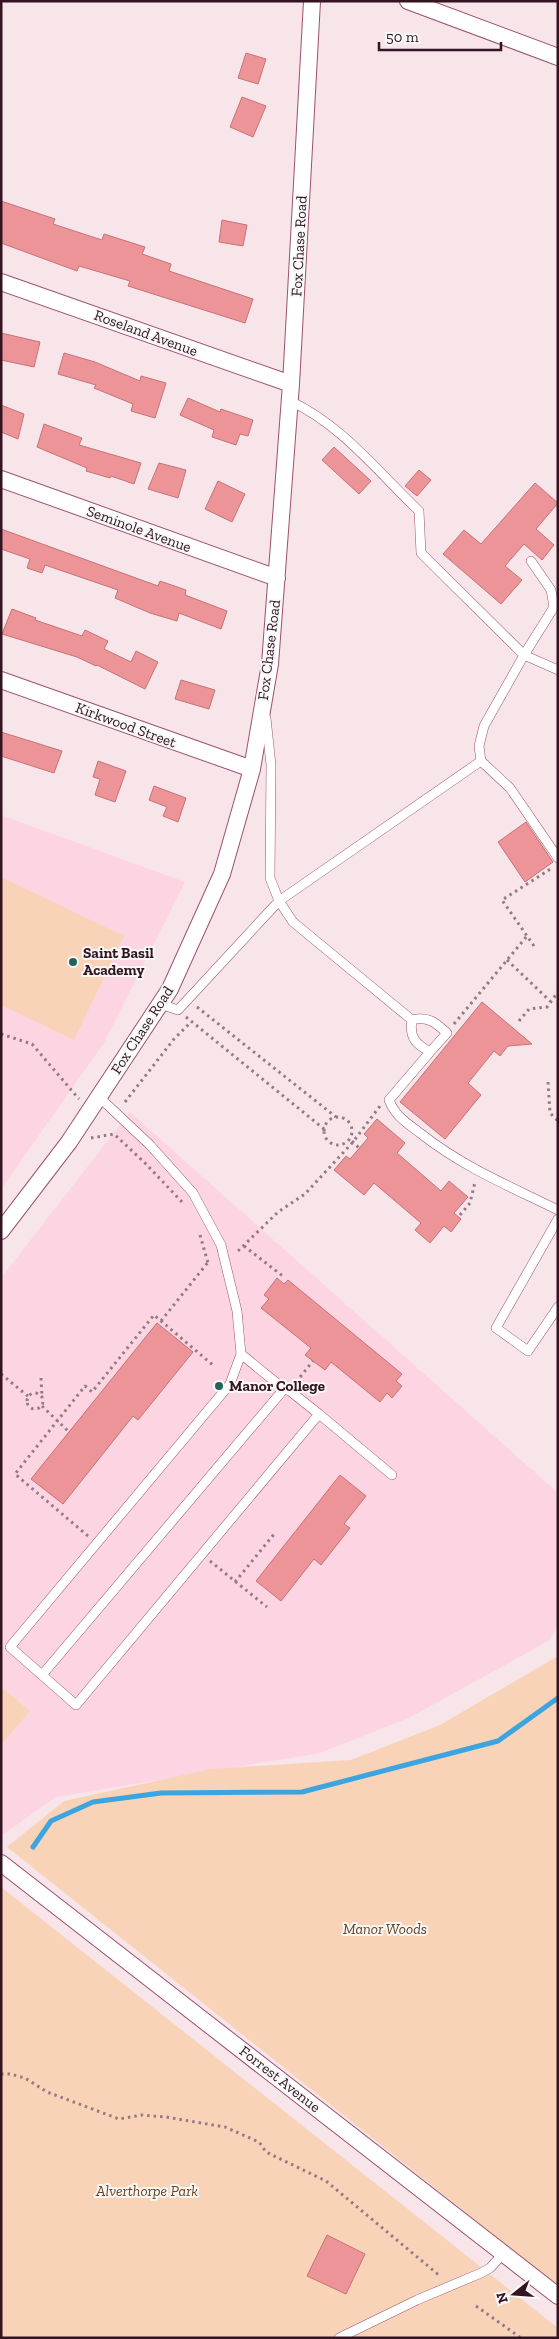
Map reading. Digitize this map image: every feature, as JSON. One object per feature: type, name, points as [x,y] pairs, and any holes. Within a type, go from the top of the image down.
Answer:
[{"type":"street","name":"Fox Chase Road","points":[[2,1228],[69,1142],[170,989],[222,874],[252,769],[270,664],[277,578],[290,401],[312,1]]},
{"type":"street","points":[[408,1],[558,57]]},
{"type":"street","name":"Roseland Avenue","points":[[1,282],[291,384]]},
{"type":"street","name":"Seminole Avenue","points":[[1,479],[277,578]]},
{"type":"street","name":"Kirkwood Street","points":[[1,680],[252,769]]},
{"type":"street","name":"Forrest Avenue","points":[[1,1863],[558,2296]]},
{"type":"lane","points":[[290,401],[308,409],[350,443],[419,511],[421,553],[524,655],[558,670]]},
{"type":"lane","points":[[531,562],[551,590],[554,607],[524,655],[484,726],[479,746],[481,761],[510,788],[558,858]]},
{"type":"lane","points":[[264,700],[271,765],[270,878],[279,901],[293,922],[412,1020]]},
{"type":"lane","points":[[160,1004],[178,1010],[279,901],[481,761]]},
{"type":"lane","points":[[412,1020],[422,1017],[435,1021],[447,1033],[390,1100],[394,1112],[448,1155],[478,1172],[558,1210]]},
{"type":"lane","points":[[412,1020],[410,1031],[415,1044],[430,1052]]},
{"type":"lane","points":[[99,1097],[150,1145],[193,1193],[224,1254],[238,1312],[241,1354],[230,1384],[10,1647],[76,1706],[319,1414]]},
{"type":"lane","points":[[558,1219],[496,1328],[528,1351],[558,1307]]},
{"type":"lane","points":[[241,1354],[319,1414],[392,1476]]},
{"type":"lane","points":[[42,1675],[287,1390]]},
{"type":"lane","points":[[338,2338],[490,2268],[504,2253]]},
{"type":"path","points":[[534,946],[502,900],[558,865]]},
{"type":"path","points":[[447,1033],[527,936]]},
{"type":"path","points":[[507,960],[550,1001]]},
{"type":"path","points":[[519,1022],[529,1009],[547,1007],[558,992]]},
{"type":"path","points":[[178,1010],[324,1129],[327,1140],[335,1145],[344,1144],[351,1140],[353,1134],[351,1124],[345,1118],[336,1117],[188,1000]]},
{"type":"path","points":[[124,1102],[174,1039],[191,1022]]},
{"type":"path","points":[[1,1034],[32,1044],[82,1103]]},
{"type":"path","points":[[548,1082],[550,1113],[558,1121]]},
{"type":"path","points":[[238,1251],[278,1212],[305,1194],[383,1103],[390,1100]]},
{"type":"path","points":[[324,1129],[327,1122],[336,1117]]},
{"type":"path","points":[[91,1138],[114,1134],[187,1207]]},
{"type":"path","points":[[351,1140],[359,1148]]},
{"type":"path","points":[[460,1215],[470,1202],[478,1172]]},
{"type":"path","points":[[198,1230],[208,1263]]},
{"type":"path","points":[[244,1246],[284,1278]]},
{"type":"path","points":[[161,1322],[212,1256]]},
{"type":"path","points":[[96,1543],[14,1474],[85,1386],[92,1392],[154,1315],[214,1366]]},
{"type":"path","points":[[287,1390],[313,1361]]},
{"type":"path","points":[[1,1374],[28,1397]]},
{"type":"path","points":[[42,1378],[42,1406],[69,1432]]},
{"type":"path","points":[[28,1397],[35,1393],[42,1397]]},
{"type":"path","points":[[28,1397],[29,1407],[37,1410],[42,1406]]},
{"type":"path","points":[[235,1582],[276,1533]]},
{"type":"path","points":[[202,1554],[267,1607]]},
{"type":"path","points":[[1,2074],[25,2078],[47,2092],[119,2119],[142,2115],[166,2117],[225,2127],[259,2142],[266,2152],[326,2181],[440,2276]]},
{"type":"path","points":[[476,2306],[521,2338]]},
{"type":"shaded area","name":"Saint Basil Academy","points":[[1,815],[185,882],[104,1043],[1,1189]]},
{"type":"shaded area","name":"Manor College","points":[[130,1112],[558,1493],[558,1624],[550,1640],[409,1718],[320,1753],[56,1797],[1,1836],[1,1278]]},
{"type":"green space","points":[[1,877],[124,936],[74,1040],[1,1005]]},
{"type":"green space","name":"Manor Woods","points":[[558,1656],[558,2286],[7,1847],[64,1801],[211,1769],[351,1760],[440,1725]]},
{"type":"green space","points":[[1,1687],[30,1711],[1,1745]]},
{"type":"green space","name":"Alverthorpe Park","points":[[1,1887],[558,2328],[558,2338],[1,2338]]},
{"type":"building","points":[[246,53],[266,59],[258,84],[238,78]]},
{"type":"building","points":[[242,97],[266,106],[253,137],[230,127]]},
{"type":"building","points":[[1,201],[55,219],[53,224],[102,240],[104,234],[145,247],[142,254],[171,264],[169,271],[253,299],[245,323],[128,286],[130,281],[79,266],[77,271],[1,243]]},
{"type":"building","points":[[222,220],[247,225],[243,246],[219,242]]},
{"type":"building","points":[[1,333],[40,342],[34,367],[1,360]]},
{"type":"building","points":[[64,353],[95,362],[140,381],[141,376],[166,383],[155,418],[131,411],[133,404],[94,388],[96,385],[58,374]]},
{"type":"building","points":[[188,398],[220,412],[221,409],[253,420],[248,436],[240,434],[236,445],[212,437],[214,430],[180,415]]},
{"type":"building","points":[[1,405],[24,414],[18,439],[1,432]]},
{"type":"building","points":[[44,424],[82,438],[79,445],[141,463],[134,484],[111,476],[110,478],[86,471],[87,468],[37,447]]},
{"type":"building","points":[[334,447],[371,481],[359,494],[322,460]]},
{"type":"building","points":[[159,463],[186,470],[178,498],[148,489]]},
{"type":"building","points":[[419,470],[431,480],[417,496],[405,486]]},
{"type":"building","points":[[218,481],[245,494],[232,522],[205,509]]},
{"type":"building","points":[[535,483],[558,503],[536,529],[554,545],[542,560],[524,544],[505,566],[522,580],[501,604],[443,554],[464,530],[481,544]]},
{"type":"building","points":[[1,529],[158,586],[160,581],[186,590],[185,595],[227,611],[221,629],[179,613],[177,621],[150,613],[115,598],[118,590],[45,565],[42,573],[27,568],[30,559],[1,549]]},
{"type":"building","points":[[12,609],[36,618],[35,620],[82,636],[85,630],[108,641],[104,649],[131,662],[136,651],[158,662],[145,689],[77,657],[2,634]]},
{"type":"building","points":[[181,680],[215,690],[209,709],[175,699]]},
{"type":"building","points":[[1,732],[62,751],[54,773],[1,756]]},
{"type":"building","points":[[98,761],[126,771],[115,802],[95,795],[100,779],[93,777]]},
{"type":"building","points":[[154,786],[186,798],[178,822],[163,816],[167,807],[149,800]]},
{"type":"building","points":[[526,822],[553,862],[525,882],[498,842]]},
{"type":"building","points":[[482,1002],[532,1044],[508,1046],[500,1056],[494,1051],[468,1083],[481,1095],[445,1139],[400,1102]]},
{"type":"building","points":[[377,1119],[405,1143],[397,1153],[441,1191],[449,1181],[468,1197],[454,1213],[461,1219],[451,1232],[444,1226],[430,1243],[415,1230],[421,1223],[374,1183],[364,1195],[334,1170],[346,1156],[350,1159],[368,1138],[364,1134]]},
{"type":"building","points":[[277,1278],[284,1284],[288,1280],[402,1374],[396,1381],[402,1386],[392,1398],[387,1393],[380,1402],[331,1362],[325,1370],[305,1355],[311,1348],[261,1308],[269,1299],[264,1295]]},
{"type":"building","points":[[157,1323],[193,1352],[138,1420],[133,1416],[63,1504],[31,1479]]},
{"type":"building","points":[[340,1475],[366,1496],[344,1524],[350,1528],[321,1565],[314,1559],[281,1601],[256,1581]]},
{"type":"building","points":[[327,2235],[365,2254],[346,2294],[307,2276]]},
{"type":"waterway","points":[[33,1847],[51,1821],[93,1802],[161,1793],[302,1792],[498,1741],[558,1698]]},
{"type":"place","name":"Saint Basil Academy","points":[[73,962]]},
{"type":"place","name":"Manor College","points":[[219,1386]]}]
